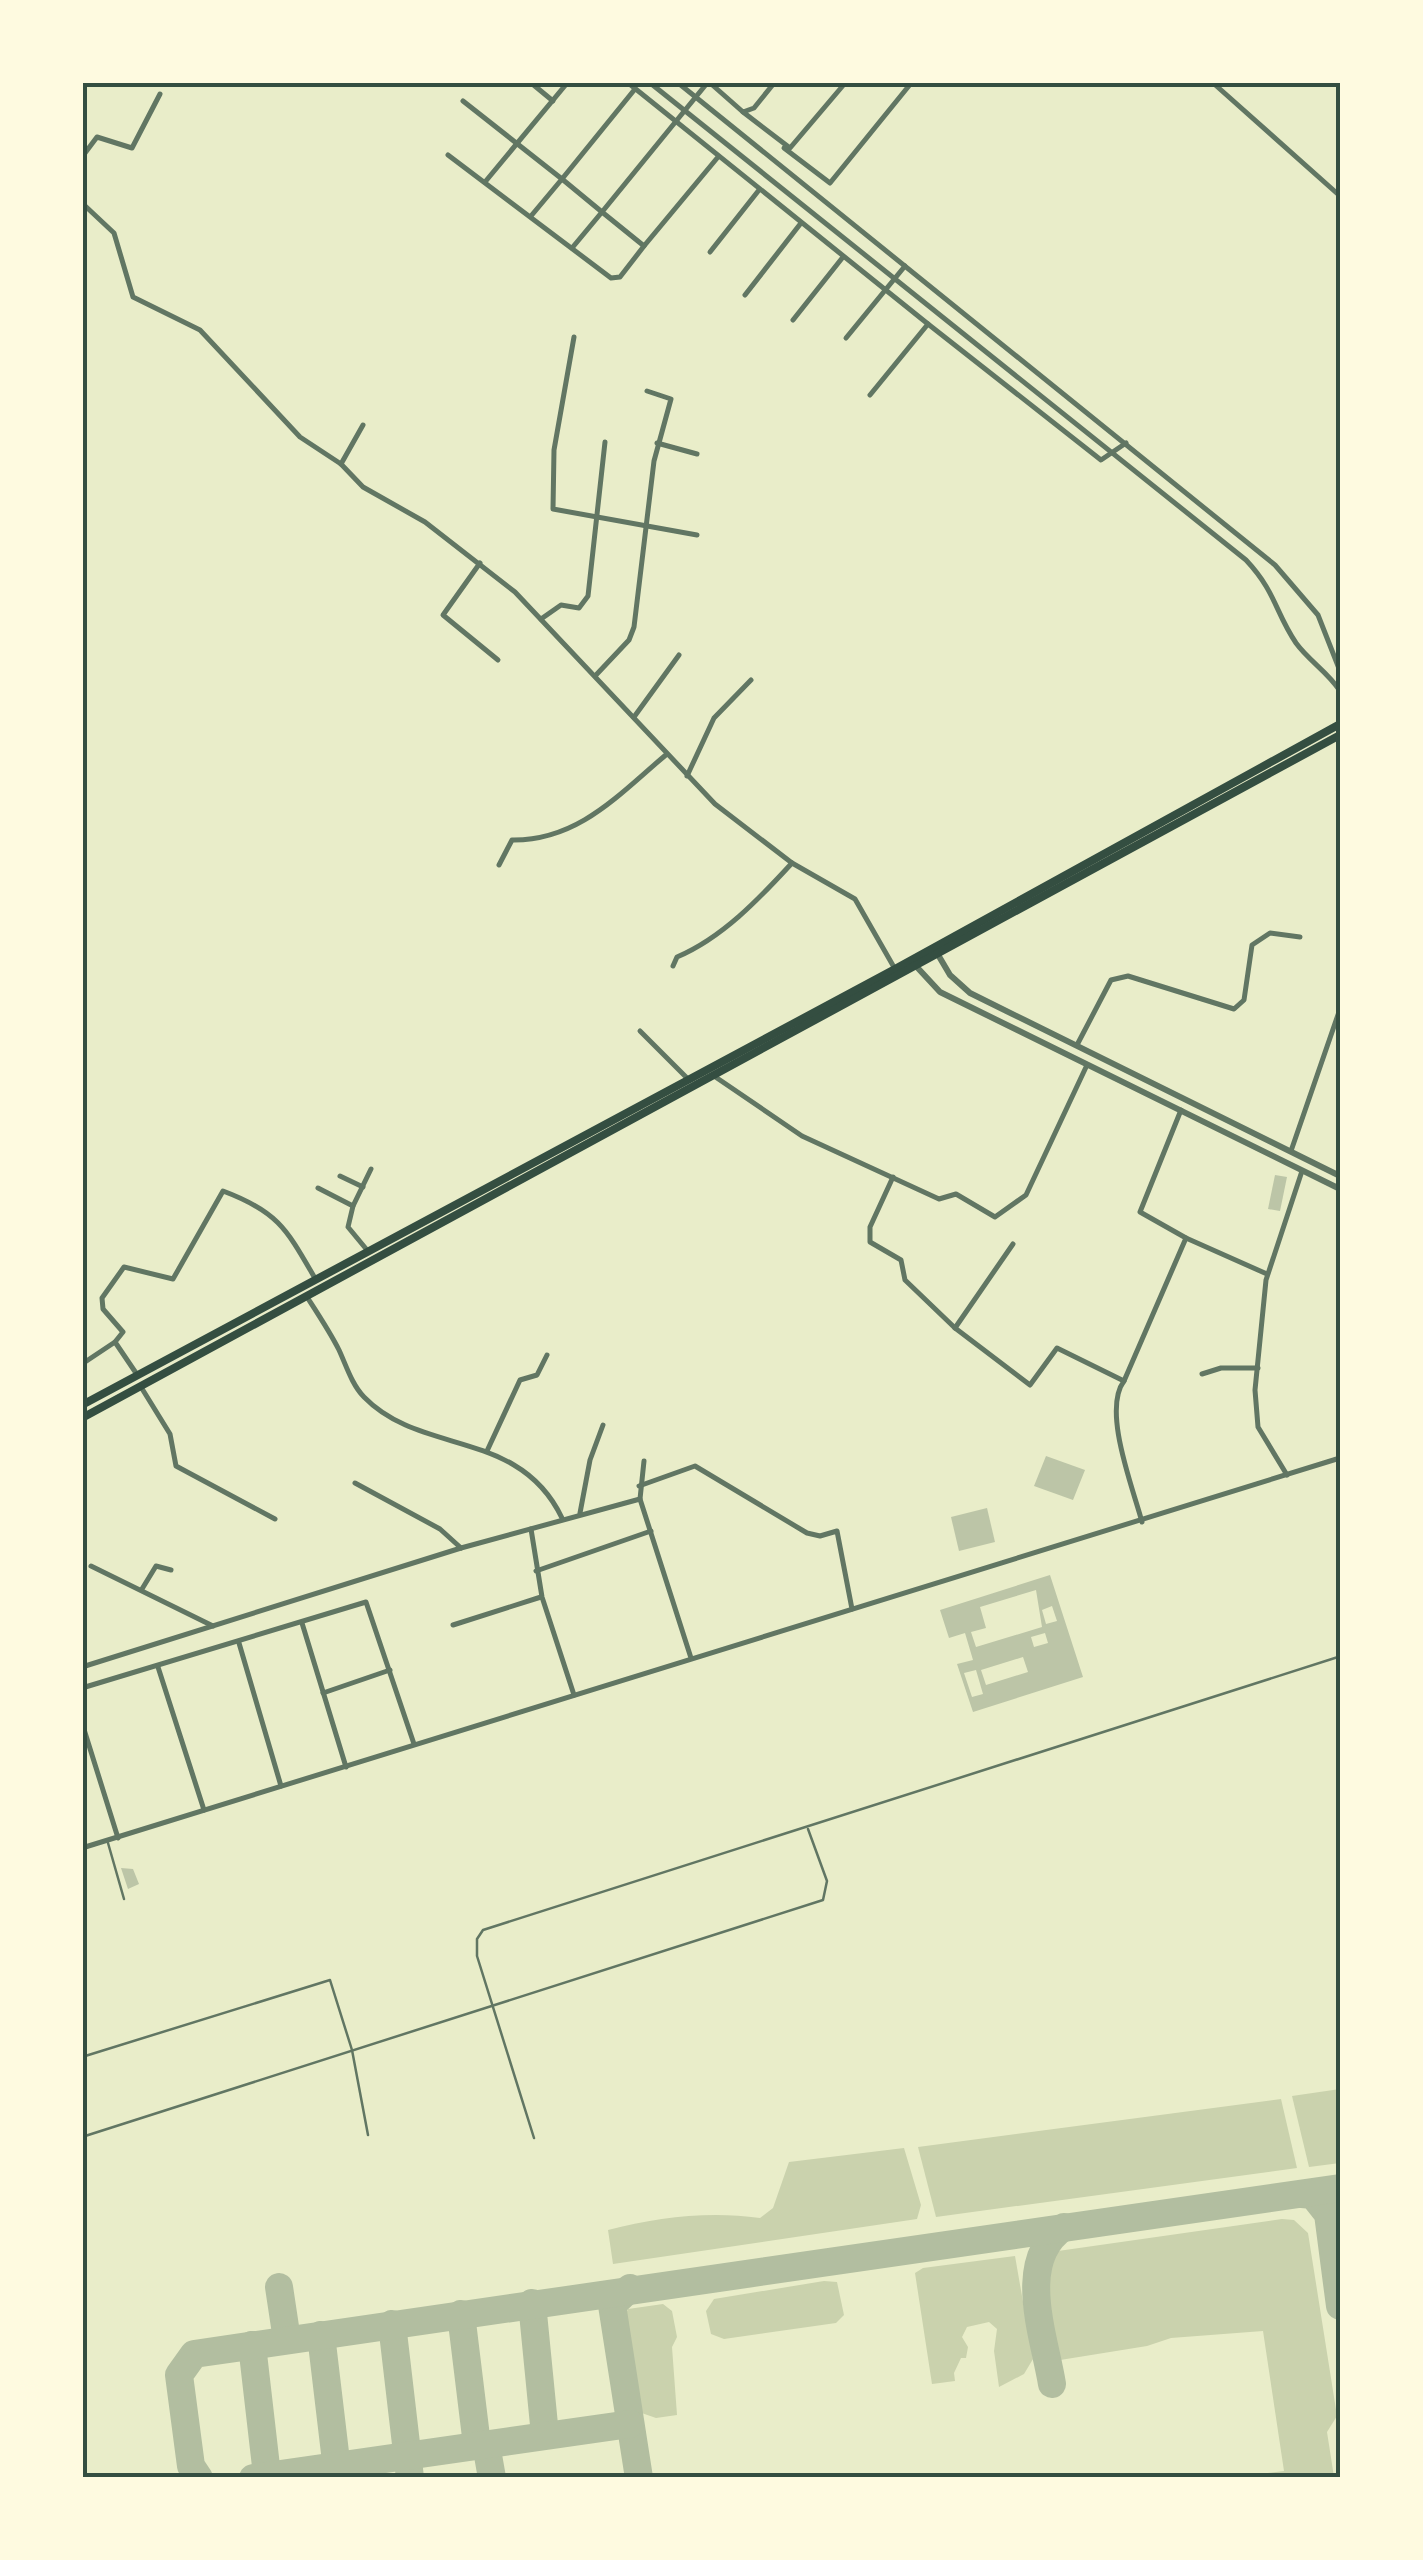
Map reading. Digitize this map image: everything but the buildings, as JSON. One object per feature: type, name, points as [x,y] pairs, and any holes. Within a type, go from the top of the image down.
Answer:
[{"type":"highway","points":[[937,952],[1340,724]]},
{"type":"highway","points":[[82,1418],[1340,735]]},
{"type":"highway","points":[[82,1406],[895,969],[915,964]]},
{"type":"highway","points":[[340,1267],[345,1276]]},
{"type":"street","points":[[530,82],[553,101]]},
{"type":"street","points":[[486,182],[568,82]]},
{"type":"street","points":[[627,82],[1101,460],[1116,453],[1126,442]]},
{"type":"street","points":[[649,82],[1116,453],[1263,578],[1298,646],[1320,664],[1340,691]]},
{"type":"street","points":[[677,82],[1275,565],[1318,615],[1340,672]]},
{"type":"street","points":[[572,248],[709,82],[824,183],[830,183],[912,82]]},
{"type":"street","points":[[743,112],[754,108],[775,82]]},
{"type":"street","points":[[784,148],[794,146],[846,82]]},
{"type":"street","points":[[1212,82],[1340,196]]},
{"type":"street","points":[[531,216],[635,88]]},
{"type":"street","points":[[82,157],[97,137],[132,148],[160,94]]},
{"type":"street","points":[[463,101],[644,246]]},
{"type":"street","points":[[448,155],[616,279],[718,157]]},
{"type":"street","points":[[710,252],[759,190]]},
{"type":"street","points":[[82,203],[114,233],[133,297],[200,330],[300,437],[341,464],[363,487],[425,522],[480,563],[541,618],[688,776],[743,828],[792,863],[855,899],[895,969]]},
{"type":"street","points":[[745,295],[800,223]]},
{"type":"street","points":[[793,320],[843,258]]},
{"type":"street","points":[[846,338],[905,266]]},
{"type":"street","points":[[870,395],[928,324]]},
{"type":"street","points":[[574,337],[554,450],[551,506],[558,512],[696,535]]},
{"type":"street","points":[[1027,383],[1038,371]]},
{"type":"street","points":[[596,675],[631,636],[657,443],[671,399],[647,392]]},
{"type":"street","points":[[341,464],[363,425]]},
{"type":"street","points":[[541,618],[561,604],[579,608],[588,596],[605,442]]},
{"type":"street","points":[[657,443],[697,454]]},
{"type":"street","points":[[480,563],[443,615],[498,660]]},
{"type":"street","points":[[634,717],[678,655]]},
{"type":"street","points":[[688,776],[714,718],[752,680]]},
{"type":"street","points":[[499,865],[512,840],[548,836],[604,810],[667,754]]},
{"type":"street","points":[[673,966],[677,957],[730,927],[744,906],[761,896],[792,863]]},
{"type":"street","points":[[1078,1045],[1111,980],[1128,976],[1234,1009],[1244,1000],[1252,945],[1259,937],[1270,933],[1300,937]]},
{"type":"street","points":[[937,952],[958,983],[1006,1010],[1340,1176]]},
{"type":"street","points":[[915,964],[932,987],[1340,1188]]},
{"type":"street","points":[[1291,1152],[1340,1009]]},
{"type":"street","points":[[1000,1020],[1006,1010]]},
{"type":"street","points":[[640,1030],[688,1079]]},
{"type":"street","points":[[1331,1036],[1340,1040]]},
{"type":"street","points":[[714,1076],[802,1136],[939,1199],[956,1194],[984,1213],[1000,1214],[1026,1196],[1087,1065]]},
{"type":"street","points":[[1181,1110],[1140,1212],[1186,1238],[1268,1274]]},
{"type":"street","points":[[1265,1152],[1270,1142]]},
{"type":"street","points":[[368,1252],[348,1227],[353,1206],[371,1169]]},
{"type":"street","points":[[1287,1475],[1258,1427],[1258,1368],[1268,1274],[1302,1171]]},
{"type":"street","points":[[340,1176],[362,1187]]},
{"type":"street","points":[[893,1176],[870,1227],[870,1242],[901,1260],[905,1280],[956,1328],[1030,1385],[1057,1348],[1124,1381]]},
{"type":"street","points":[[318,1188],[353,1206]]},
{"type":"street","points":[[82,1364],[123,1332],[100,1304],[124,1267],[174,1278],[223,1191],[262,1207],[285,1224],[316,1280]]},
{"type":"street","points":[[1142,1522],[1116,1414],[1116,1391],[1124,1381],[1186,1238]]},
{"type":"street","points":[[956,1328],[1013,1244]]},
{"type":"street","points":[[308,1297],[368,1401],[429,1436],[454,1438],[487,1451],[538,1484],[562,1518]]},
{"type":"street","points":[[115,1342],[138,1376]]},
{"type":"street","points":[[487,1451],[520,1380],[537,1375],[546,1356]]},
{"type":"street","points":[[1202,1374],[1230,1367],[1258,1368]]},
{"type":"street","points":[[140,1387],[170,1434],[176,1466],[275,1519]]},
{"type":"street","points":[[580,1513],[590,1460],[603,1425]]},
{"type":"street","points":[[82,1848],[1340,1458]]},
{"type":"street","points":[[644,1461],[640,1499],[691,1658]]},
{"type":"street","points":[[639,1486],[696,1466],[806,1533],[820,1536],[837,1531],[852,1609]]},
{"type":"street","points":[[355,1483],[440,1529],[461,1548]]},
{"type":"street","points":[[82,1666],[461,1548],[640,1499]]},
{"type":"street","points":[[531,1529],[542,1597],[574,1696]]},
{"type":"street","points":[[536,1571],[652,1530]]},
{"type":"street","points":[[91,1566],[214,1626]]},
{"type":"street","points":[[142,1589],[156,1566],[171,1570]]},
{"type":"street","points":[[453,1625],[542,1597]]},
{"type":"street","points":[[82,1688],[368,1603],[414,1746]]},
{"type":"street","points":[[302,1623],[346,1767]]},
{"type":"street","points":[[238,1643],[281,1786]]},
{"type":"street","points":[[158,1667],[204,1810]]},
{"type":"street","points":[[323,1692],[390,1670]]},
{"type":"street","points":[[82,1723],[118,1838]]},
{"type":"lane","points":[[534,2138],[478,1956],[477,1938],[483,1930],[808,1830],[1338,1657]]},
{"type":"lane","points":[[82,2136],[823,1900],[827,1881],[808,1830]]},
{"type":"lane","points":[[107,1840],[124,1899]]},
{"type":"lane","points":[[82,2057],[330,1980],[352,2050],[368,2134]]},
{"type":"green space","points":[[1340,2089],[1340,2163],[1309,2167],[1292,2096]]},
{"type":"green space","points":[[1281,2099],[1297,2168],[936,2217],[918,2147]]},
{"type":"green space","points":[[904,2148],[921,2205],[917,2219],[613,2264],[608,2230],[684,2216],[760,2218],[773,2208],[789,2162]]},
{"type":"green space","points":[[1294,2220],[1308,2233],[1337,2416],[1327,2432],[1334,2477],[1233,2477],[1284,2471],[1263,2331],[1171,2338],[1147,2346],[1054,2361],[1042,2278],[1051,2252]]},
{"type":"green space","points":[[1015,2256],[1033,2359],[1024,2374],[999,2387],[994,2351],[997,2329],[989,2322],[967,2327],[962,2337],[968,2347],[966,2358],[961,2358],[955,2381],[932,2384],[915,2273],[923,2268]]},
{"type":"green space","points":[[837,2282],[844,2315],[836,2323],[724,2339],[711,2334],[706,2311],[714,2299]]},
{"type":"green space","points":[[663,2304],[672,2311],[677,2337],[672,2347],[677,2415],[656,2418],[636,2411],[622,2321],[628,2309]]},
{"type":"taxiway","points":[[199,2478],[191,2466],[179,2375],[194,2354],[1340,2188]]},
{"type":"taxiway","points":[[1302,2194],[1313,2195],[1328,2214],[1340,2306]]},
{"type":"taxiway","points":[[1052,2384],[1039,2321],[1037,2278],[1040,2259],[1049,2241],[1064,2227]]},
{"type":"taxiway","points":[[279,2287],[287,2340]]},
{"type":"taxiway","points":[[630,2288],[612,2305],[639,2478]]},
{"type":"taxiway","points":[[532,2303],[545,2435]]},
{"type":"taxiway","points":[[461,2314],[477,2445]]},
{"type":"taxiway","points":[[392,2324],[410,2478]]},
{"type":"taxiway","points":[[321,2335],[338,2478]]},
{"type":"taxiway","points":[[252,2345],[267,2475]]},
{"type":"taxiway","points":[[253,2478],[630,2424]]},
{"type":"taxiway","points":[[486,2444],[492,2478]]}]
